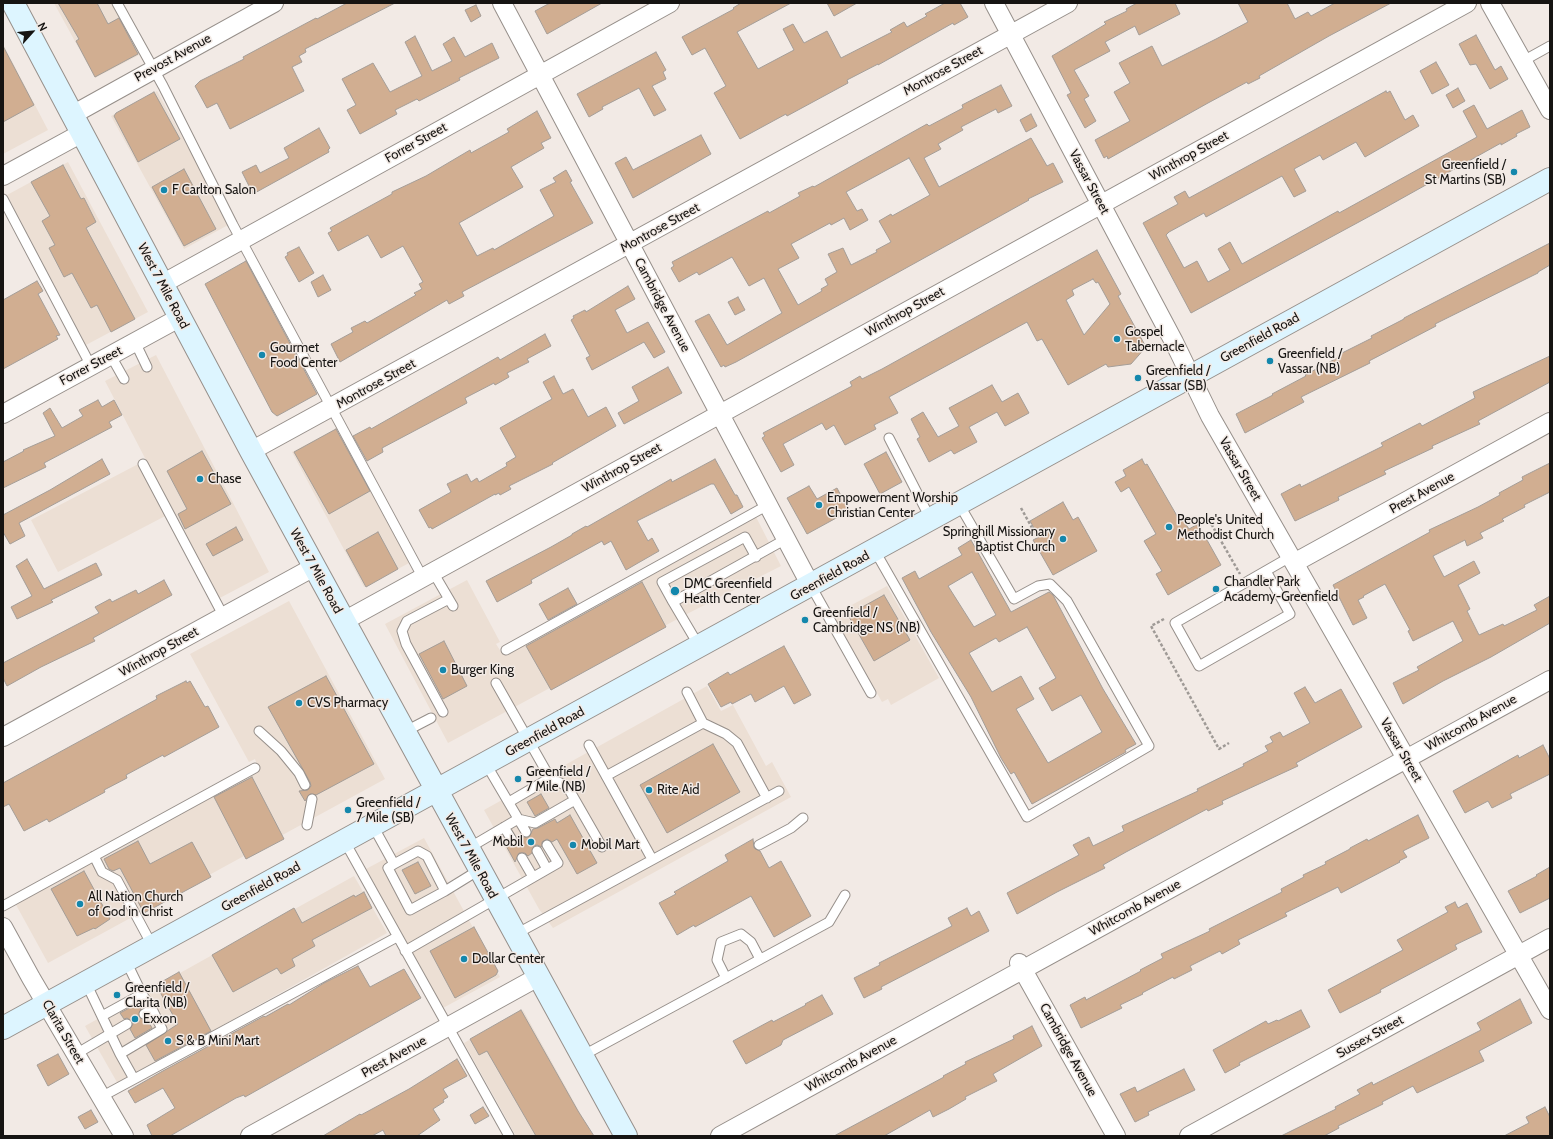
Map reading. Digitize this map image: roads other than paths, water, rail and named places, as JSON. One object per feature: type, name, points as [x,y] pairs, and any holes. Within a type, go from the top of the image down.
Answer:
[{"type":"main road","name":"West 7 Mile Road","points":[[13,3],[251,452],[467,849],[626,1136]]},
{"type":"main road","name":"Greenfield Road","points":[[3,1028],[345,842],[1550,179]]},
{"type":"street","name":"Prevost Avenue","points":[[72,114],[274,3]]},
{"type":"street","name":"Cambridge Avenue","points":[[502,3],[811,586]]},
{"type":"street","name":"Forrer Street","points":[[162,284],[670,3]]},
{"type":"street","name":"Vassar Street","points":[[994,3],[1101,204],[1210,416],[1550,1010]]},
{"type":"street","name":"Montrose Street","points":[[251,452],[1068,3]]},
{"type":"street","name":"Winthrop Street","points":[[344,621],[1467,3]]},
{"type":"street","points":[[1490,3],[1550,110]]},
{"type":"street","points":[[3,176],[82,134]]},
{"type":"street","name":"Forrer Street","points":[[3,414],[180,318]]},
{"type":"street","name":"Prest Avenue","points":[[1292,560],[1550,422]]},
{"type":"street","name":"Winthrop Street","points":[[3,737],[314,568]]},
{"type":"street","name":"Whitcomb Avenue","points":[[720,1136],[738,1132],[1021,966],[1550,680]]},
{"type":"street","name":"Clarita Street","points":[[3,927],[124,1136]]},
{"type":"street","name":"Sussex Street","points":[[1189,1136],[1550,938]]},
{"type":"street","name":"Cambridge Avenue","points":[[1021,966],[1116,1136]]},
{"type":"street","name":"Prest Avenue","points":[[250,1136],[538,978]]},
{"type":"lane","points":[[117,3],[241,240],[332,408],[428,575],[451,602],[407,621],[402,631],[406,644],[443,712]]},
{"type":"lane","points":[[1523,61],[1550,46]]},
{"type":"lane","points":[[3,199],[91,366]]},
{"type":"lane","points":[[135,342],[147,368]]},
{"type":"lane","points":[[111,356],[124,379]]},
{"type":"lane","points":[[888,438],[931,520]]},
{"type":"lane","points":[[143,464],[224,617]]},
{"type":"lane","points":[[875,551],[1027,817],[1149,746],[1067,601],[1050,584],[1038,586],[1014,599],[959,504]]},
{"type":"lane","points":[[506,650],[768,505]]},
{"type":"lane","points":[[699,647],[662,582],[745,537],[756,557]]},
{"type":"lane","points":[[673,602],[786,540]]},
{"type":"lane","points":[[1266,571],[1290,614],[1199,666],[1175,623],[1266,571],[1292,560]]},
{"type":"lane","points":[[811,586],[871,693]]},
{"type":"lane","points":[[496,683],[550,778],[567,786],[602,847]]},
{"type":"lane","points":[[687,692],[703,723],[726,734],[737,744],[767,798]]},
{"type":"lane","points":[[404,732],[431,718]]},
{"type":"lane","points":[[606,776],[703,723]]},
{"type":"lane","points":[[259,731],[281,751],[299,773],[305,785]]},
{"type":"lane","points":[[589,746],[652,859]]},
{"type":"lane","points":[[486,764],[526,832]]},
{"type":"lane","points":[[3,906],[254,768]]},
{"type":"lane","points":[[508,802],[550,778]]},
{"type":"lane","points":[[514,934],[779,791]]},
{"type":"lane","points":[[307,825],[312,799]]},
{"type":"lane","points":[[467,849],[518,819],[536,825],[575,800]]},
{"type":"lane","points":[[759,845],[791,828],[803,818]]},
{"type":"lane","points":[[373,826],[394,864]]},
{"type":"lane","points":[[504,827],[512,840]]},
{"type":"lane","points":[[345,842],[509,1136]]},
{"type":"lane","points":[[405,951],[558,863],[547,844]]},
{"type":"lane","points":[[445,891],[427,856],[418,851],[388,868],[410,910],[445,891],[479,870]]},
{"type":"lane","points":[[537,851],[547,869]]},
{"type":"lane","points":[[94,856],[102,872],[117,880],[153,947]]},
{"type":"lane","points":[[522,858],[533,877]]},
{"type":"lane","points":[[582,1056],[829,922],[845,895]]},
{"type":"lane","points":[[726,978],[717,960],[721,942],[740,934],[751,942],[760,959]]},
{"type":"lane","points":[[101,1097],[397,937]]},
{"type":"lane","points":[[120,1054],[162,1029],[148,1012],[142,994],[126,961]]},
{"type":"lane","points":[[86,983],[120,1054],[134,1079]]},
{"type":"lane","points":[[102,1016],[142,994]]},
{"type":"lane","points":[[76,1054],[127,1024]]},
{"type":"place","name":"Greenfield / St Martins (SB)","points":[[1514,172]]},
{"type":"place","name":"F Carlton Salon","points":[[164,190]]},
{"type":"place","name":"Gospel Tabernacle","points":[[1117,339]]},
{"type":"place","name":"Gourmet Food Center","points":[[262,355]]},
{"type":"place","name":"Greenfield / Vassar (NB)","points":[[1270,361]]},
{"type":"place","name":"Greenfield / Vassar (SB)","points":[[1138,378]]},
{"type":"place","name":"Chase","points":[[200,479]]},
{"type":"place","name":"Empowerment Worship Christian Center","points":[[819,505]]},
{"type":"place","name":"People's United Methodist Church","points":[[1169,527]]},
{"type":"place","name":"Springhill Missionary Baptist Church","points":[[1063,539]]},
{"type":"place","name":"Chandler Park Academy-Greenfield","points":[[1216,589]]},
{"type":"place","name":"DMC Greenfield Health Center","points":[[675,591]]},
{"type":"place","name":"Greenfield / Cambridge NS (NB)","points":[[805,620]]},
{"type":"place","name":"Burger King","points":[[443,670]]},
{"type":"place","name":"CVS Pharmacy","points":[[299,703]]},
{"type":"place","name":"Greenfield / 7 Mile (NB)","points":[[518,779]]},
{"type":"place","name":"Rite Aid","points":[[649,790]]},
{"type":"place","name":"Greenfield / 7 Mile (SB)","points":[[348,810]]},
{"type":"place","name":"Mobil","points":[[531,842]]},
{"type":"place","name":"Mobil Mart","points":[[573,845]]},
{"type":"place","name":"All Nation Church of God in Christ","points":[[80,904]]},
{"type":"place","name":"Dollar Center","points":[[464,959]]},
{"type":"place","name":"Greenfield / Clarita (NB)","points":[[117,995]]},
{"type":"place","name":"Exxon","points":[[135,1019]]},
{"type":"place","name":"S & B Mini Mart","points":[[168,1041]]}]
